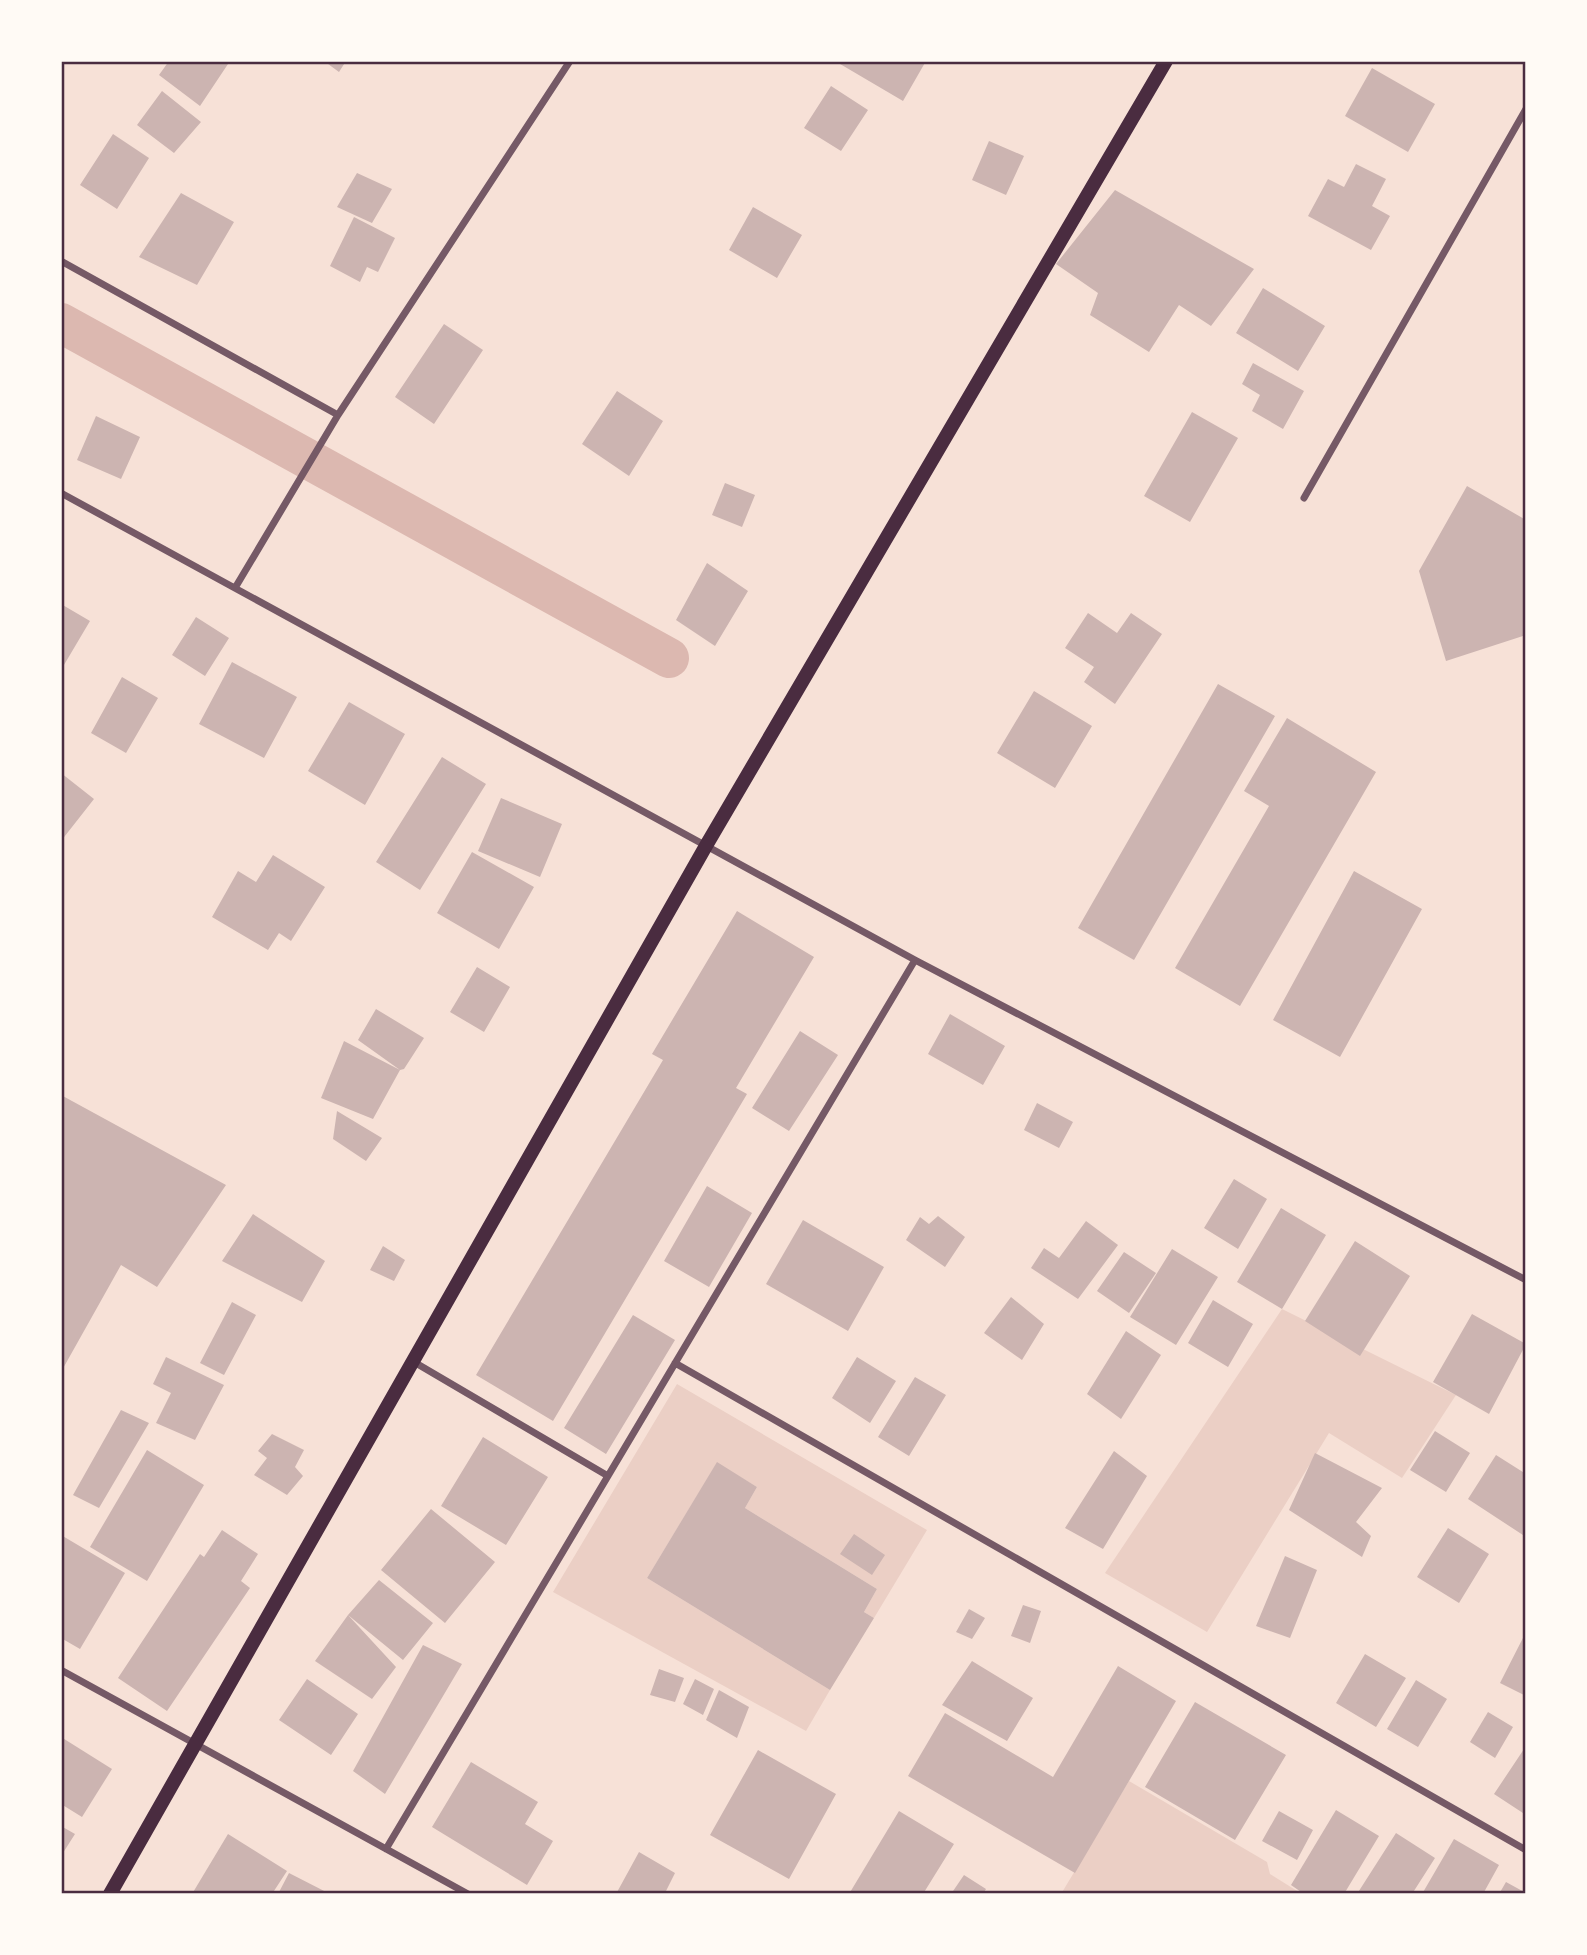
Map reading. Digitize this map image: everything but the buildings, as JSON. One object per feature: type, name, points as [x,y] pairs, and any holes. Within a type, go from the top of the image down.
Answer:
[{"type":"main road","points":[[110,1894],[707,844],[1166,61]]},
{"type":"street","points":[[235,588],[338,415],[570,61]]},
{"type":"street","points":[[1304,498],[1526,109]]},
{"type":"street","points":[[61,261],[338,415]]},
{"type":"street","points":[[61,493],[915,960],[1526,1280]]},
{"type":"street","points":[[386,1849],[915,960]]},
{"type":"street","points":[[414,1362],[608,1476]]},
{"type":"street","points":[[675,1363],[1526,1850]]},
{"type":"street","points":[[61,1670],[468,1894]]},
{"type":"shaded area","points":[[1282,1309],[1456,1395],[1402,1478],[1329,1433],[1207,1632],[1105,1573]]},
{"type":"shaded area","points":[[677,1384],[927,1530],[874,1618],[864,1612],[877,1589],[745,1508],[757,1487],[717,1463],[647,1578],[830,1690],[806,1731],[553,1592]]},
{"type":"shaded area","points":[[1129,1781],[1267,1862],[1270,1874],[1302,1894],[1061,1894]]},
{"type":"waterway","points":[[61,323],[669,658]]}]
